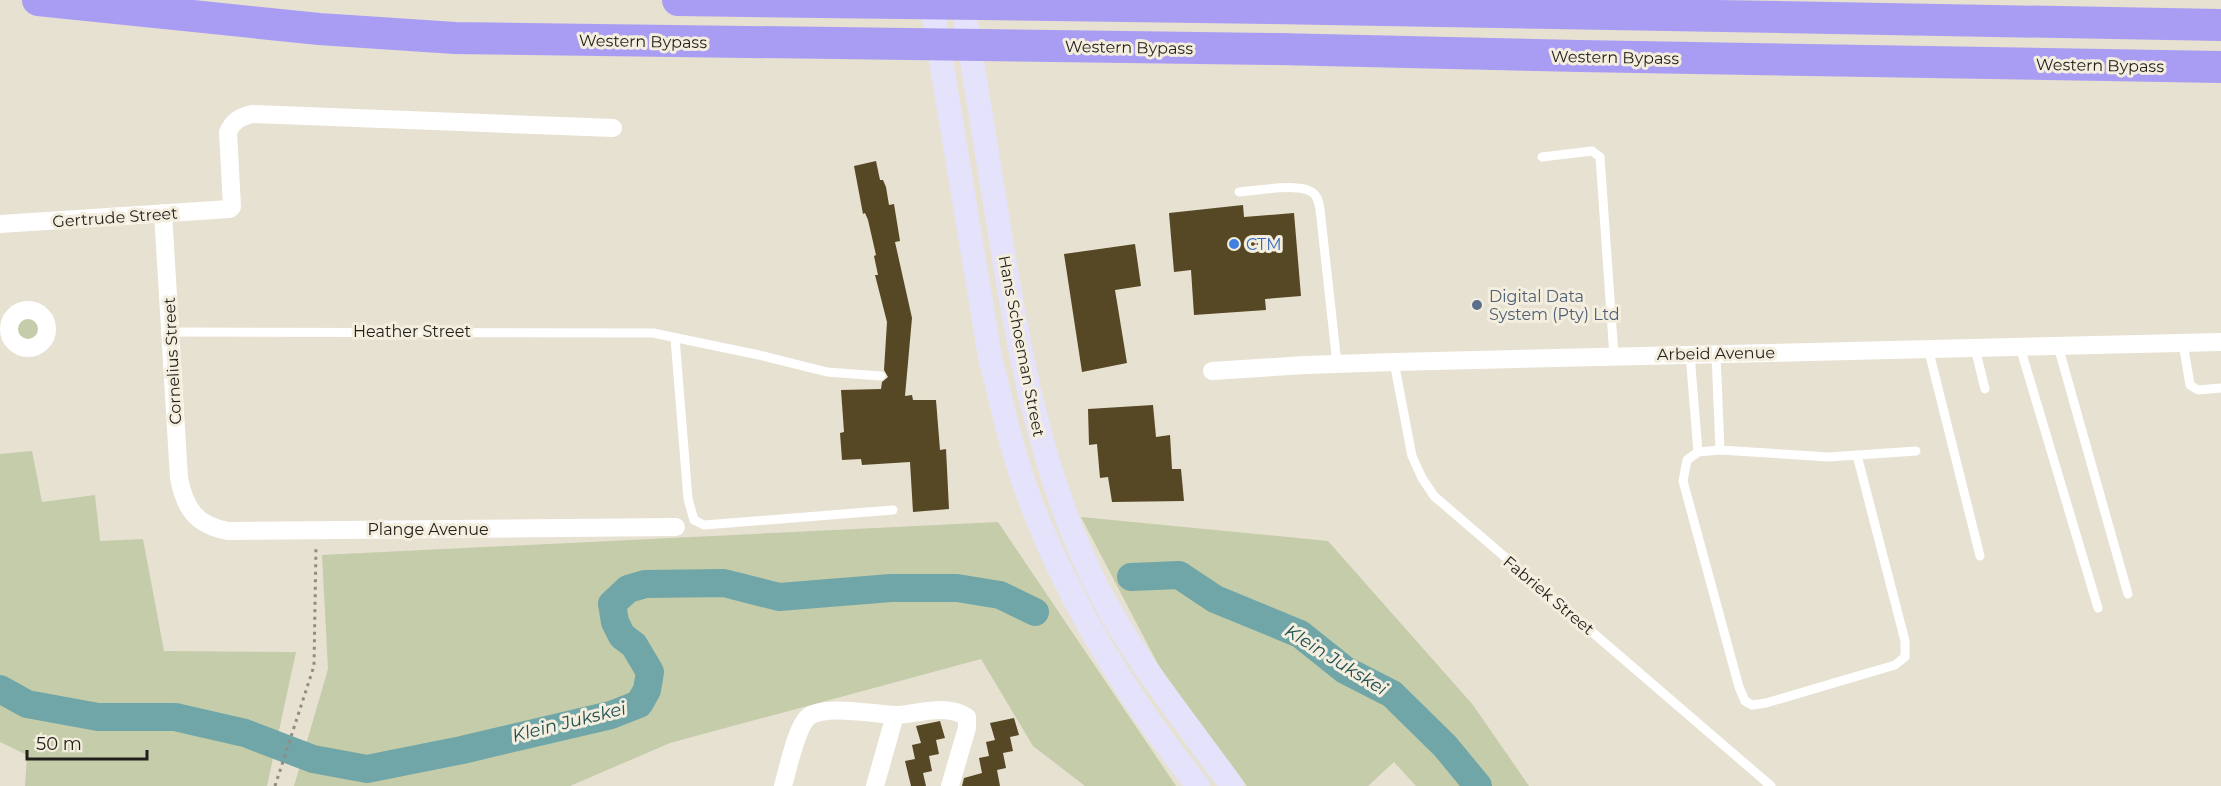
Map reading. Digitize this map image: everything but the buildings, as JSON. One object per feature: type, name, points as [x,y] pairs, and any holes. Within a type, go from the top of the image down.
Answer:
[{"type":"highway","name":"Western Bypass","points":[[38,0],[319,29],[455,38],[1278,49],[2221,67]]},
{"type":"highway","points":[[678,0],[2221,25]]},
{"type":"main road","name":"Hans Schoeman Street","points":[[931,0],[990,357],[1019,466],[1045,537],[1074,602],[1147,718],[1198,786]]},
{"type":"main road","name":"Hans Schoeman Street","points":[[962,0],[1012,306],[1032,411],[1069,524],[1122,632],[1232,786]]},
{"type":"street","name":"Gertrude Street","points":[[0,224],[230,209],[232,207],[228,132],[232,123],[242,116],[252,114],[613,128]]},
{"type":"street","name":"Cornelius Street","points":[[163,213],[179,478],[188,507]]},
{"type":"street","name":"Arbeid Avenue","points":[[1212,371],[1394,362],[2221,342]]},
{"type":"street","name":"Plange Avenue","points":[[188,507],[203,523],[221,529],[676,527]]},
{"type":"street","points":[[783,786],[801,727],[808,718],[825,710],[895,715],[957,710],[968,717],[967,728],[950,786]]},
{"type":"street","points":[[875,786],[895,715]]},
{"type":"lane","points":[[1542,157],[1592,150],[1600,157],[1614,356]]},
{"type":"lane","points":[[1239,192],[1300,187],[1313,192],[1316,196],[1321,218],[1337,364]]},
{"type":"lane","name":"Heather Street","points":[[170,332],[653,333],[827,372],[881,376]]},
{"type":"lane","points":[[675,338],[688,499],[694,520],[704,525],[893,510]]},
{"type":"lane","points":[[2183,343],[2190,385],[2198,390],[2221,388]]},
{"type":"lane","points":[[2058,346],[2128,594]]},
{"type":"lane","points":[[2020,347],[2098,608]]},
{"type":"lane","points":[[1928,348],[1980,556]]},
{"type":"lane","points":[[1975,348],[1985,388]]},
{"type":"lane","points":[[1690,354],[1698,452]]},
{"type":"lane","points":[[1716,354],[1720,450]]},
{"type":"lane","name":"Fabriek Street","points":[[1394,362],[1412,456],[1422,478],[1434,496],[1771,786]]},
{"type":"lane","points":[[1857,455],[1905,641],[1905,657],[1895,665],[1766,703],[1752,705],[1745,701],[1739,687],[1683,481],[1687,460],[1698,452],[1720,450],[1829,457],[1857,455],[1916,451]]},
{"type":"path","points":[[275,784],[314,666],[316,530]]},
{"type":"green space","points":[[28,315],[38,319],[42,329],[38,339],[28,343],[18,339],[14,329],[18,319]]},
{"type":"green space","points":[[32,451],[42,502],[95,495],[100,541],[143,539],[164,651],[296,652],[267,786],[25,786],[27,755],[0,742],[0,454]]},
{"type":"green space","points":[[1081,517],[1328,541],[1473,705],[1529,786],[1416,786],[1394,762],[1368,786],[1247,786],[1160,668]]},
{"type":"green space","points":[[998,522],[1176,786],[1085,786],[1033,746],[981,659],[670,743],[570,786],[294,786],[328,669],[322,555]]},
{"type":"waterway","name":"Klein Jukskei","points":[[1131,577],[1179,575],[1215,599],[1300,634],[1345,670],[1392,694],[1445,746],[1478,786]]},
{"type":"waterway","name":"Klein Jukskei","points":[[0,689],[27,704],[98,717],[175,717],[245,733],[313,759],[367,769],[462,750],[611,715],[639,704],[647,690],[650,672],[634,645],[622,636],[615,622],[612,604],[628,589],[645,584],[724,583],[779,597],[891,588],[957,588],[1000,595],[1035,612]]},
{"type":"place","name":"CTM","points":[[1234,244]]},
{"type":"place","name":"Digital Data System (Pty) Ltd","points":[[1477,305]]}]
